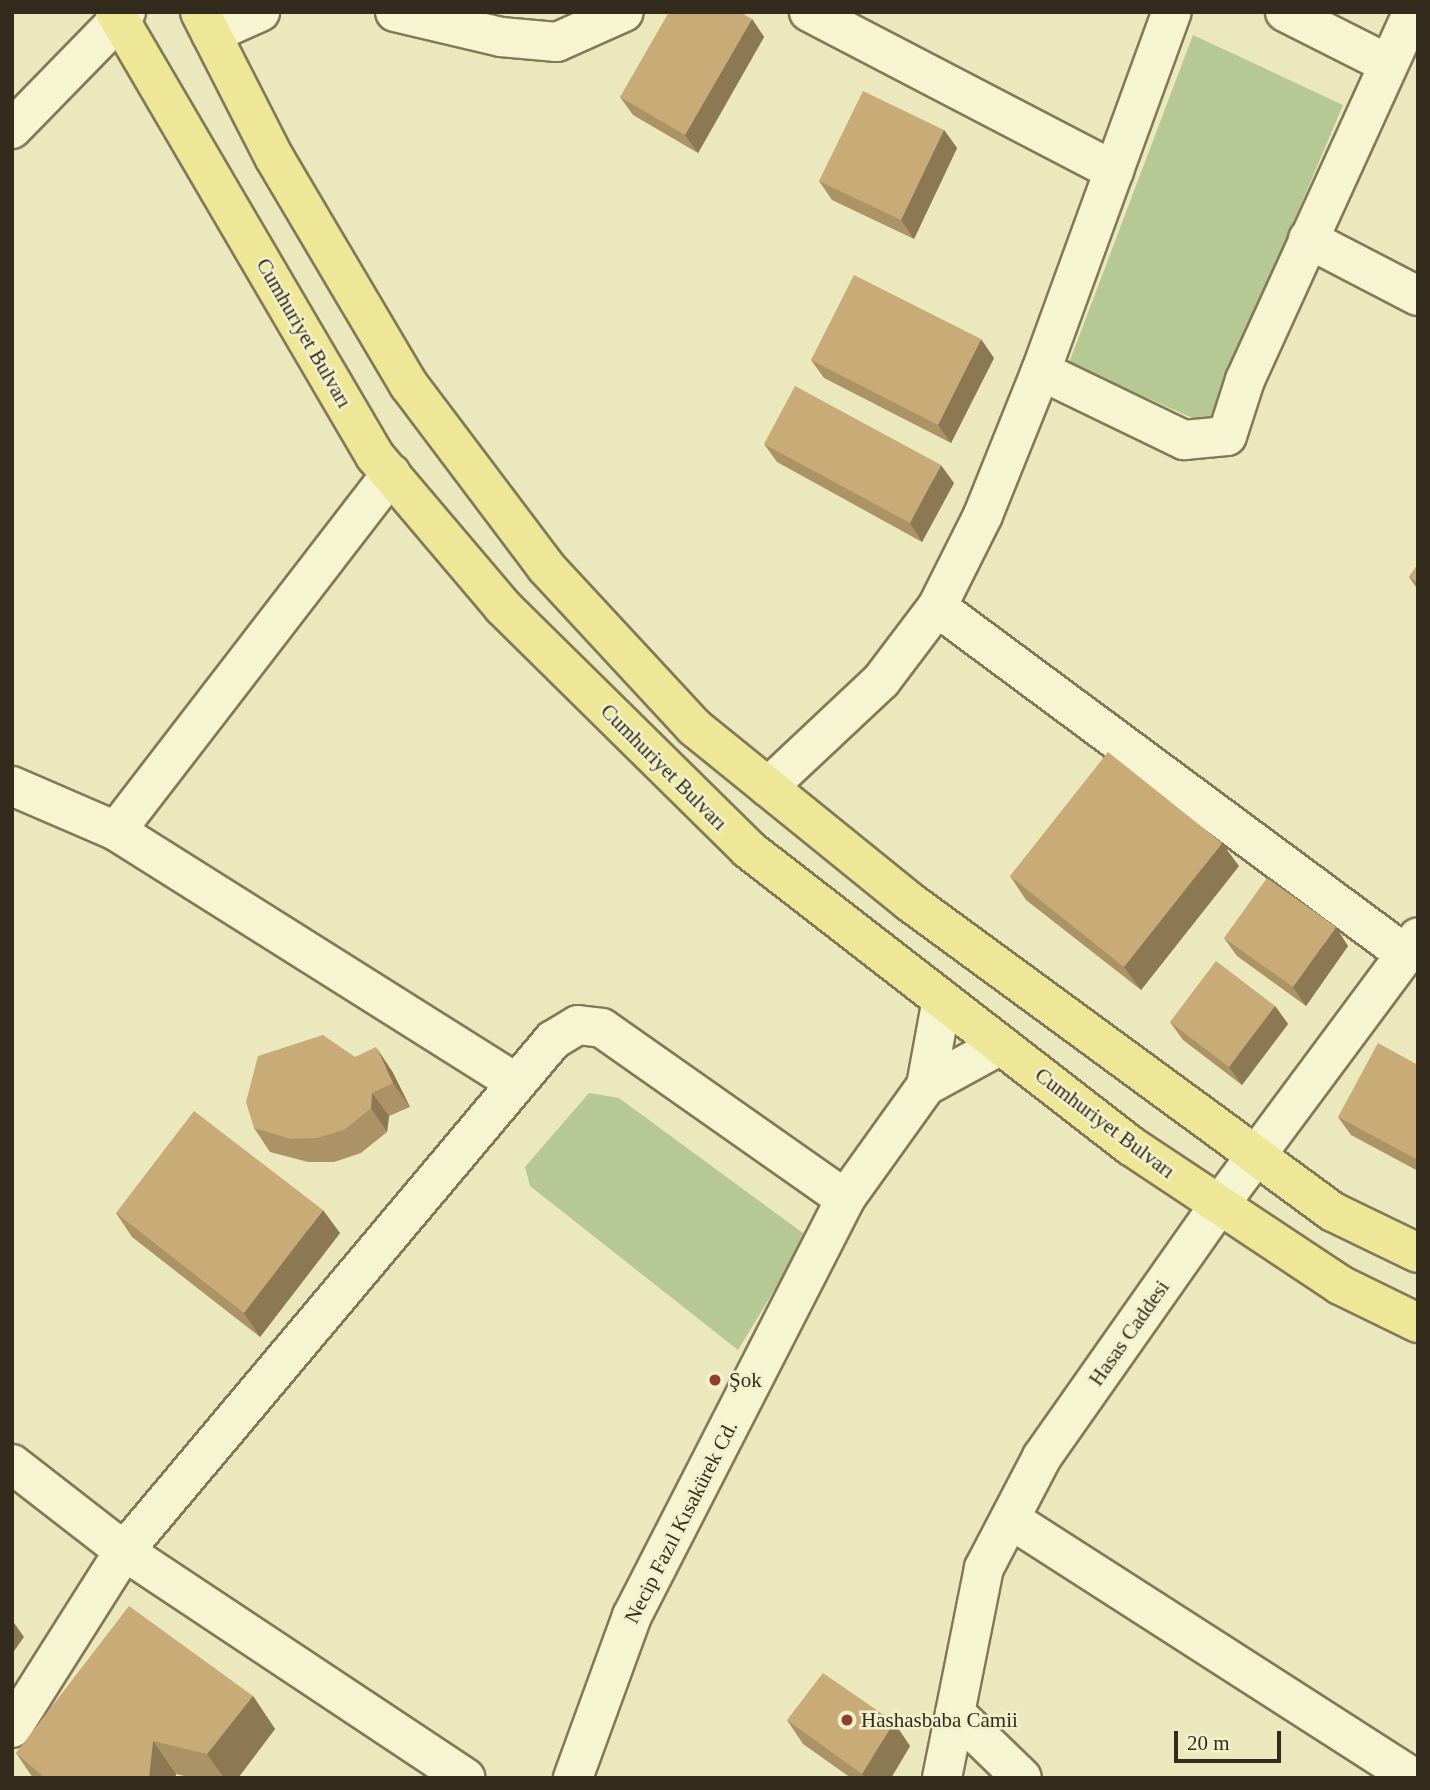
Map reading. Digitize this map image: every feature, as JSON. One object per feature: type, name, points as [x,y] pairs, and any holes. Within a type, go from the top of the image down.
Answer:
[{"type":"main road","name":"Cumhuriyet Bulvarı","points":[[120,14],[375,456],[503,607],[748,849],[1131,1146],[1340,1285],[1418,1323]]},
{"type":"main road","points":[[205,23],[274,157],[409,385],[546,567],[694,727],[981,954],[1333,1212],[1418,1253]]},
{"type":"main road","points":[[942,999],[940,975],[947,963],[960,956],[981,954]]},
{"type":"main road","points":[[1001,1045],[1026,1037],[1033,1022],[1030,990]]},
{"type":"street","points":[[205,23],[260,12]]},
{"type":"street","points":[[395,12],[501,37],[557,41],[624,12]]},
{"type":"street","points":[[809,12],[1114,171]]},
{"type":"street","points":[[768,787],[881,681],[937,607],[983,515],[1041,371],[1172,12]]},
{"type":"street","points":[[1285,12],[1386,63]]},
{"type":"street","points":[[1041,371],[1184,440],[1227,436],[1245,380],[1386,63],[1413,12]]},
{"type":"street","points":[[12,129],[120,14]]},
{"type":"street","points":[[1308,239],[1418,296]]},
{"type":"street","points":[[116,831],[391,474]]},
{"type":"street","points":[[937,607],[1412,945]]},
{"type":"street","points":[[12,786],[116,831],[514,1083]]},
{"type":"street","name":"Hasas Caddesi","points":[[942,1778],[984,1568],[1042,1457],[1220,1204],[1259,1157],[1412,945]]},
{"type":"street","points":[[926,1086],[942,999]]},
{"type":"street","points":[[12,1728],[124,1551],[514,1083],[553,1040],[578,1026],[602,1028],[845,1199]]},
{"type":"street","points":[[926,1086],[1001,1045]]},
{"type":"street","name":"Necip Fazıl Kısakürek Cd.","points":[[573,1778],[632,1616],[845,1199],[926,1086]]},
{"type":"street","points":[[12,1464],[124,1551],[466,1778]]},
{"type":"street","points":[[1010,1519],[1414,1778]]},
{"type":"street","points":[[955,1713],[1022,1778]]},
{"type":"green space","points":[[1193,35],[1343,105],[1208,425],[1069,363]]},
{"type":"green space","points":[[589,1093],[619,1098],[807,1236],[738,1350],[530,1186],[525,1167]]},
{"type":"building","points":[[669,12],[740,12],[752,19],[685,135],[620,97]]},
{"type":"building","points":[[863,91],[944,130],[901,220],[819,181]]},
{"type":"building","points":[[854,275],[981,339],[938,425],[811,360]]},
{"type":"building","points":[[795,386],[941,465],[910,523],[764,444]]},
{"type":"building","points":[[1418,564],[1418,583],[1409,577]]},
{"type":"building","points":[[1108,752],[1222,843],[1124,967],[1010,876]]},
{"type":"building","points":[[1267,878],[1336,927],[1293,987],[1224,938]]},
{"type":"building","points":[[1216,961],[1275,1006],[1229,1067],[1170,1022]]},
{"type":"building","points":[[323,1035],[355,1057],[376,1047],[393,1083],[372,1093],[371,1108],[344,1130],[317,1138],[291,1139],[254,1128],[246,1102],[258,1056]]},
{"type":"building","points":[[1378,1043],[1418,1065],[1418,1160],[1338,1117]]},
{"type":"building","points":[[194,1111],[323,1210],[244,1313],[116,1213]]},
{"type":"building","points":[[129,1606],[253,1696],[207,1754],[153,1741],[149,1778],[45,1778],[16,1753]]},
{"type":"building","points":[[823,1673],[894,1722],[862,1774],[787,1720]]},
{"type":"place","name":"Şok","points":[[715,1380]]},
{"type":"place","name":"Hashasbaba Camii","points":[[847,1720]]}]
